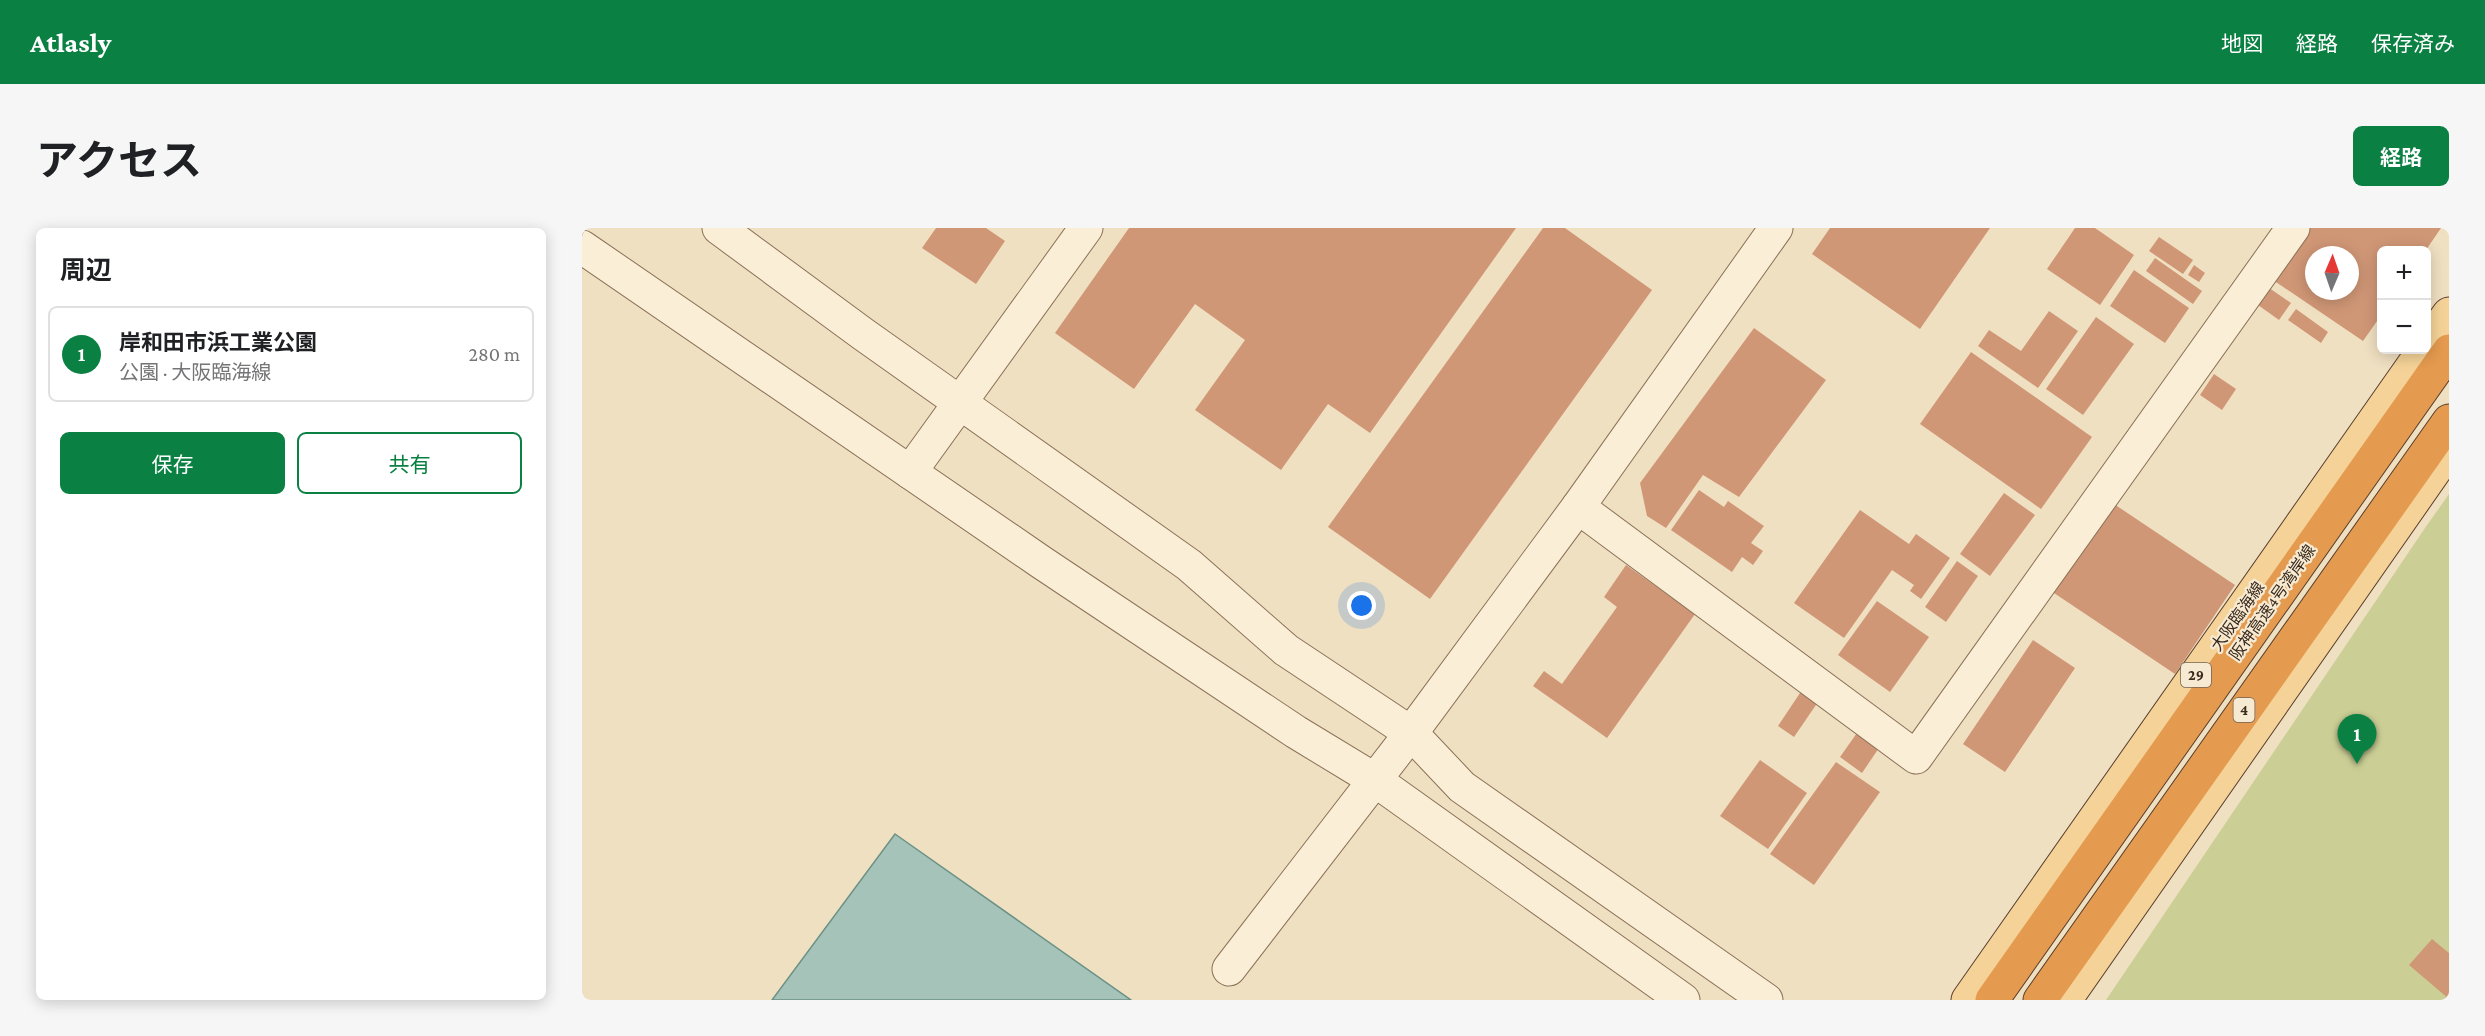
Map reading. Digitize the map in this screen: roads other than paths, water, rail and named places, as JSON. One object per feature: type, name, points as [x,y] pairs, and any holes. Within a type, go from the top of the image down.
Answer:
[{"type":"highway","name":"阪神高速4号湾岸線","points":[[1992,1000],[2449,351]]},
{"type":"highway","name":"4","points":[[2040,1000],[2449,421]]},
{"type":"main road","points":[[2431,340],[2449,314]]},
{"type":"main road","name":"大阪臨海線","points":[[1968,1000],[2421,354]]},
{"type":"main road","points":[[2065,1000],[2449,450]]},
{"type":"street","points":[[719,228],[1190,565],[1286,650],[1411,732],[1461,787],[1766,1000]]},
{"type":"street","points":[[910,472],[1086,228]]},
{"type":"street","points":[[1229,969],[1375,780],[1578,507],[1776,228]]},
{"type":"street","points":[[1578,507],[1916,757],[2293,228]]},
{"type":"street","points":[[582,246],[910,472],[1296,732],[1375,780],[1683,1000]]},
{"type":"street","points":[[1694,1000],[1718,965]]},
{"type":"water","points":[[895,834],[1131,1000],[772,1000]]},
{"type":"place","name":"岸和田市浜工業公園","points":[[2357,764]]}]
